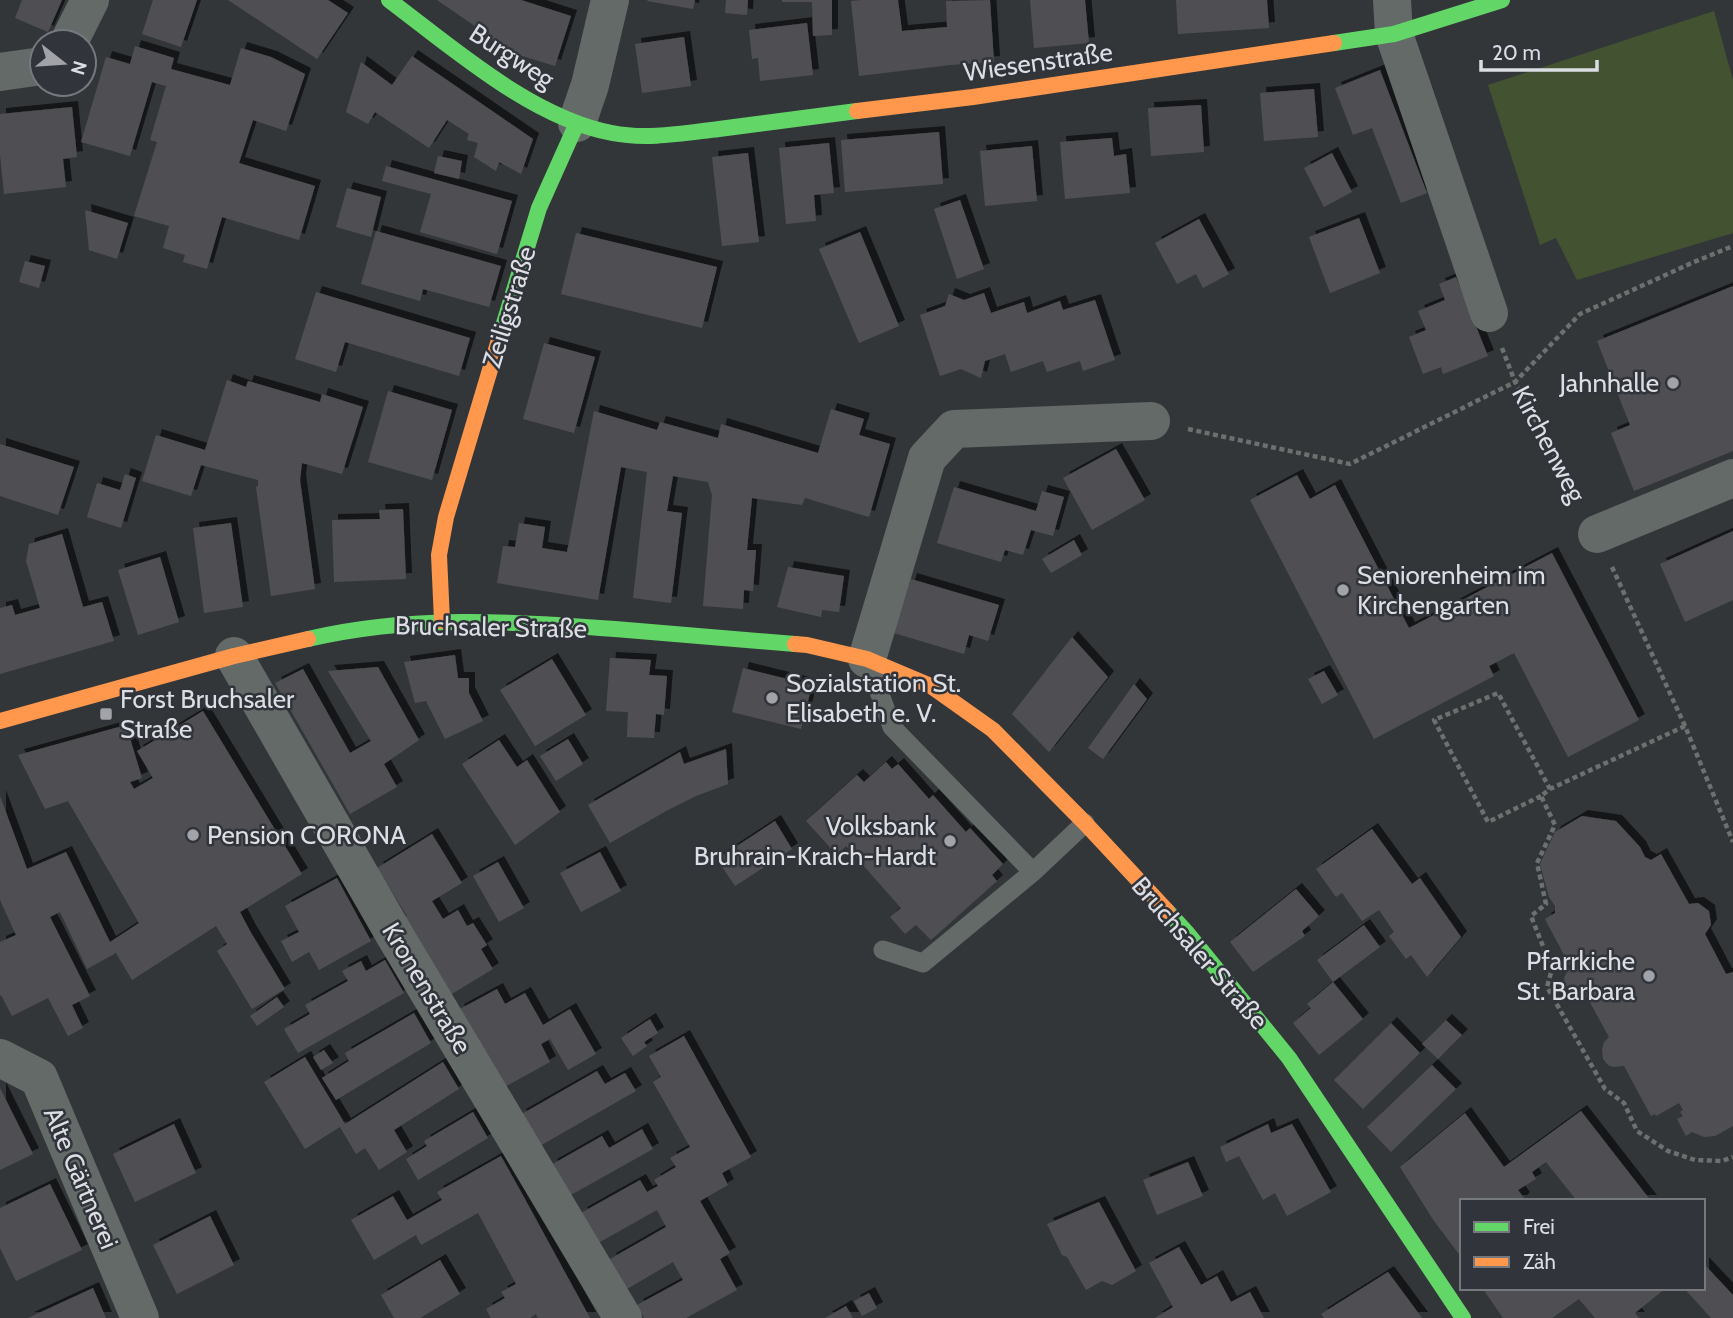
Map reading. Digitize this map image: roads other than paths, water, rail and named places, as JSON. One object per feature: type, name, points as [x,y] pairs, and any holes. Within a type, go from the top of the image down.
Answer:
[{"type":"street","points":[[76,28],[90,0]]},
{"type":"street","name":"Burgweg","points":[[389,0],[518,94],[577,123]]},
{"type":"street","name":"Zeiligstraße","points":[[442,621],[439,555],[446,517],[539,208],[577,123],[590,85],[610,0]]},
{"type":"street","name":"Wiesenstraße","points":[[577,123],[614,134],[659,136],[973,97],[1393,17],[1502,0]]},
{"type":"street","points":[[1393,17],[1489,313]]},
{"type":"street","points":[[0,72],[28,68]]},
{"type":"street","points":[[867,659],[927,458],[954,429],[1151,421]]},
{"type":"street","points":[[1597,534],[1733,478]]},
{"type":"street","name":"Bruchsaler Straße","points":[[0,720],[234,656],[331,634],[375,626],[442,621],[534,623],[807,645],[867,659],[931,687],[993,730],[1085,823],[1188,934],[1289,1058],[1463,1318]]},
{"type":"street","name":"Kronenstraße","points":[[234,656],[394,934],[623,1318]]},
{"type":"street","name":"Alte Gärtnerei","points":[[0,1058],[39,1078],[140,1318]]},
{"type":"lane","points":[[867,659],[892,727],[1033,872]]},
{"type":"lane","points":[[883,950],[923,962],[1033,872],[1085,823]]},
{"type":"place","name":"Jahnhalle","points":[[1673,383]]},
{"type":"place","name":"Seniorenheim im Kirchengarten","points":[[1343,590]]},
{"type":"place","name":"Sozialstation St. Elisabeth e. V.","points":[[772,698]]},
{"type":"place","name":"Forst Bruchsaler Straße","points":[[106,714]]},
{"type":"place","name":"Pension CORONA","points":[[193,835]]},
{"type":"place","name":"Volksbank Bruhrain-Kraich-Hardt","points":[[950,841]]},
{"type":"place","name":"Pfarrkiche St. Barbara","points":[[1649,976]]}]
